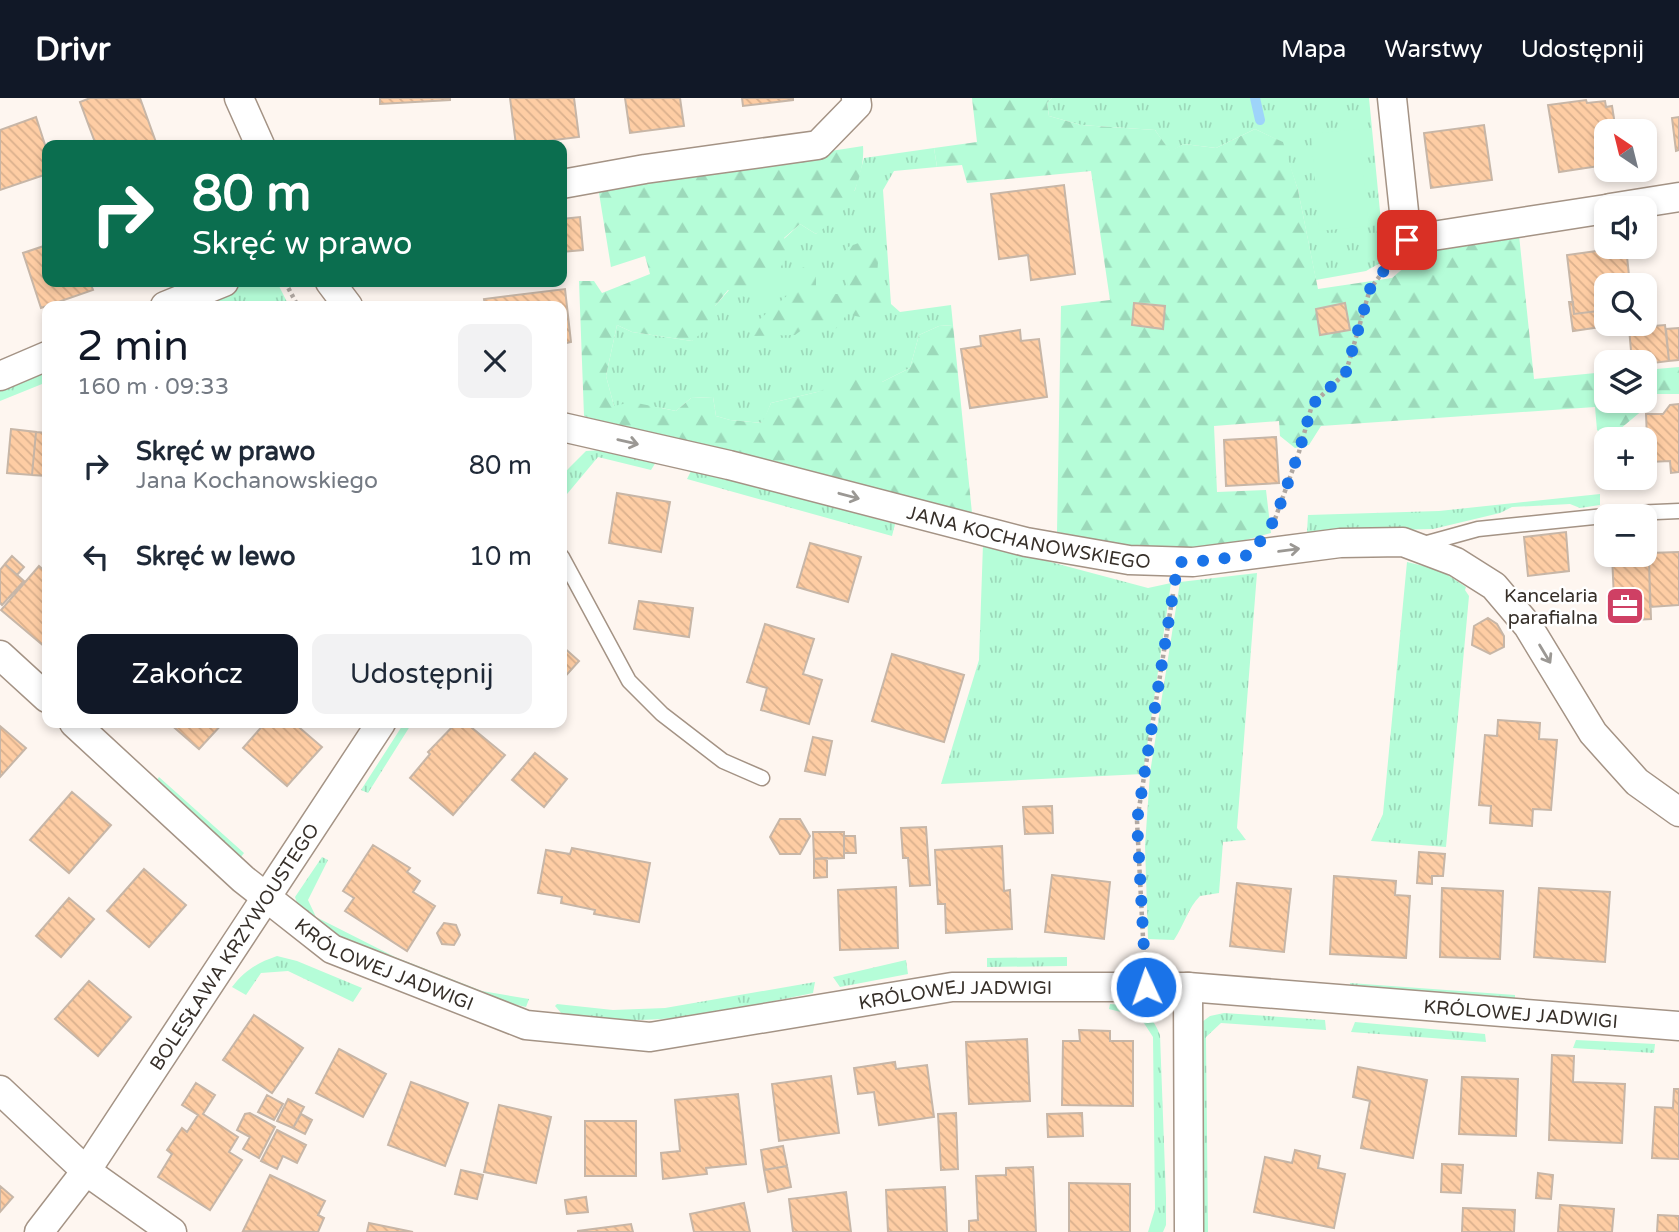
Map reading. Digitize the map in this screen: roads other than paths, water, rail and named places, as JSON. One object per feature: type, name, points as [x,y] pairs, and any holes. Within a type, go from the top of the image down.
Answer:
[{"type":"street","points":[[239,98],[258,140]]},
{"type":"street","points":[[567,183],[645,169],[818,145],[857,106],[856,98]]},
{"type":"street","points":[[1392,98],[1407,240],[1594,211]]},
{"type":"street","points":[[1657,201],[1679,197]]},
{"type":"street","points":[[177,301],[211,287]]},
{"type":"street","points":[[0,376],[42,358]]},
{"type":"street","name":"JANA KOCHANOWSKIEGO","points":[[567,428],[729,465],[1026,542],[1129,560],[1193,562],[1340,543],[1403,542],[1456,562],[1494,586],[1528,626],[1593,733],[1637,782],[1679,812]]},
{"type":"street","points":[[0,655],[42,693]]},
{"type":"street","name":"KRÓLOWEJ JADWIGI","points":[[79,728],[266,900],[332,949],[526,1026],[650,1037],[952,987],[1188,987],[1679,1026]]},
{"type":"street","name":"BOLESŁAWA KRZYWOUSTEGO","points":[[39,1232],[86,1171],[378,728]]},
{"type":"street","points":[[1188,987],[1189,1232]]},
{"type":"street","points":[[0,1090],[86,1171],[172,1232]]},
{"type":"lane","points":[[1415,547],[1478,529],[1633,513],[1679,512]]},
{"type":"lane","points":[[567,566],[629,681],[662,714],[723,761],[762,778]]},
{"type":"waterway","points":[[1255,98],[1260,120]]},
{"type":"place","name":"Kancelaria parafialna","points":[[1625,606]]}]
